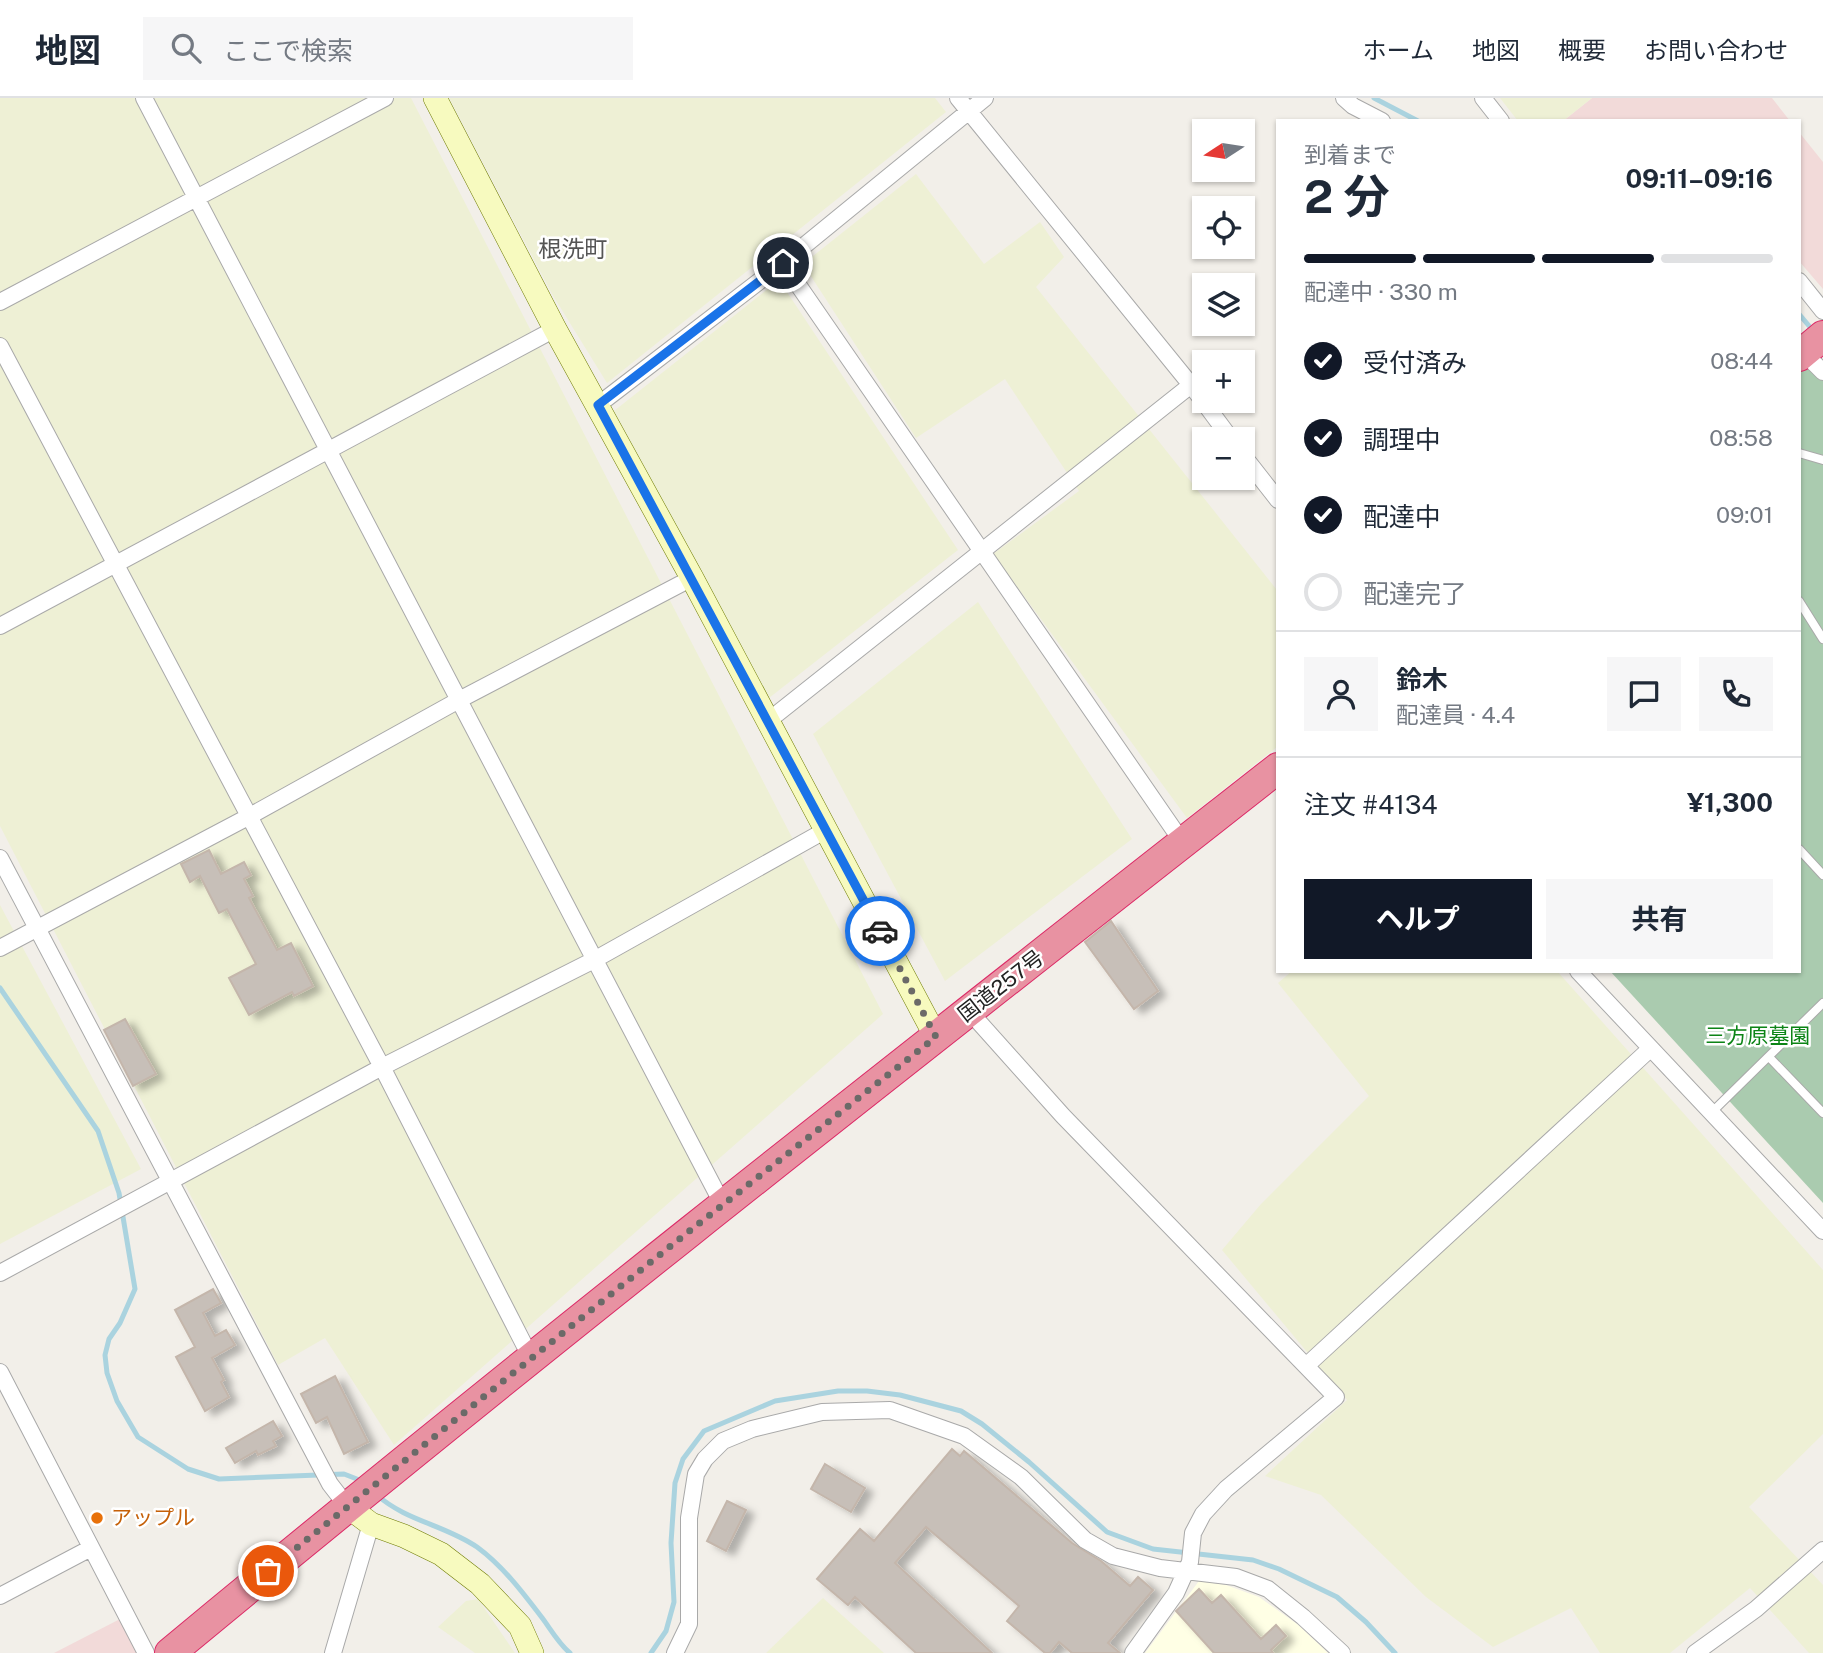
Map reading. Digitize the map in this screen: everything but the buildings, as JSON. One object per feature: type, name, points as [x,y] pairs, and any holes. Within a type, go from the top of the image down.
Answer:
[{"type":"highway","name":"国道257号","points":[[170,1653],[352,1493],[531,1358],[1276,770]]},
{"type":"street","points":[[144,98],[723,1205]]},
{"type":"street","points":[[0,302],[385,98]]},
{"type":"street","points":[[435,98],[555,329],[692,579],[936,1037]]},
{"type":"street","points":[[958,98],[1222,427]]},
{"type":"street","points":[[598,405],[783,263],[985,98]]},
{"type":"street","points":[[1344,98],[1378,119]]},
{"type":"street","points":[[1483,98],[1499,119]]},
{"type":"street","points":[[783,263],[1183,842]]},
{"type":"street","points":[[1801,284],[1823,311]]},
{"type":"street","points":[[0,626],[555,329]]},
{"type":"street","points":[[0,346],[382,1067],[531,1358]]},
{"type":"street","points":[[768,722],[1191,385]]},
{"type":"street","points":[[1255,471],[1276,497]]},
{"type":"street","points":[[0,948],[248,817],[459,700],[692,579]]},
{"type":"street","points":[[0,1273],[382,1067],[594,960],[826,831]]},
{"type":"street","points":[[0,858],[316,1455],[352,1493],[371,1524],[441,1554],[480,1584],[542,1653]]},
{"type":"street","points":[[1580,973],[1823,1231]]},
{"type":"street","points":[[969,1011],[1063,1116],[1336,1397],[1226,1489],[1203,1514],[1193,1533],[1188,1567],[1176,1593],[1133,1653]]},
{"type":"street","points":[[1306,1366],[1650,1049]]},
{"type":"street","points":[[0,1372],[146,1653]]},
{"type":"street","points":[[675,1653],[689,1623],[689,1518],[696,1474],[705,1460],[723,1441],[752,1429],[822,1412],[890,1410],[964,1436],[1021,1477],[1085,1540],[1113,1556],[1236,1577],[1268,1590],[1303,1617],[1342,1653]]},
{"type":"street","points":[[333,1653],[371,1524]]},
{"type":"street","points":[[0,1596],[91,1548]]},
{"type":"street","points":[[1695,1653],[1756,1609],[1823,1550]]},
{"type":"street","points":[[520,1626],[533,1653]]},
{"type":"lane","points":[[1801,454],[1823,460]]},
{"type":"lane","points":[[1801,604],[1823,639]]},
{"type":"lane","points":[[1801,851],[1823,875]]},
{"type":"lane","points":[[1711,1114],[1823,1003]]},
{"type":"lane","points":[[1769,1057],[1823,1113]]},
{"type":"shaded area","points":[[0,98],[411,98],[883,1014],[394,1445],[325,1338],[278,1365],[0,826]]},
{"type":"shaded area","points":[[449,98],[935,98],[946,112],[607,383],[552,294]]},
{"type":"shaded area","points":[[1500,98],[1592,98],[1566,119],[1516,119]]},
{"type":"shaded area","points":[[1592,98],[1772,98],[1788,119],[1566,119]]},
{"type":"shaded area","points":[[1801,134],[1823,162],[1823,289],[1801,263]]},
{"type":"shaded area","points":[[916,174],[984,264],[1040,222],[1064,257],[1036,287],[1192,483],[1192,490],[1197,490],[1276,589],[1276,748],[1187,818],[993,554],[1079,491],[1005,379],[916,438],[803,264]]},
{"type":"shaded area","points":[[779,280],[958,550],[769,698],[614,411]]},
{"type":"shaded area","points":[[978,602],[1132,839],[945,981],[813,734]]},
{"type":"shaded area","points":[[0,905],[141,1169],[0,1244]]},
{"type":"shaded area","points":[[1290,973],[1559,973],[1823,1270],[1823,1434],[1749,1507],[1823,1585],[1823,1653],[1809,1653],[1750,1588],[1670,1653],[1600,1653],[1571,1608],[1493,1647],[1426,1597],[1321,1495],[1265,1476],[1347,1400],[1222,1250],[1261,1204],[1369,1096],[1278,983]]},
{"type":"shaded area","points":[[1199,1581],[1226,1585],[1259,1597],[1297,1624],[1328,1653],[1145,1653]]},
{"type":"shaded area","points":[[823,1598],[884,1653],[766,1653]]},
{"type":"shaded area","points":[[478,1599],[515,1653],[475,1653],[438,1627],[466,1601]]},
{"type":"shaded area","points":[[120,1619],[137,1653],[54,1653]]},
{"type":"green space","name":"三方原墓園","points":[[1809,362],[1823,377],[1823,1203],[1612,973],[1801,973],[1801,368]]},
{"type":"waterway","points":[[1374,98],[1414,119]]},
{"type":"waterway","points":[[1801,316],[1815,333]]},
{"type":"waterway","points":[[0,988],[98,1131],[119,1193],[135,1289],[120,1323],[109,1339],[105,1355],[107,1373],[117,1401],[138,1437],[188,1469],[219,1479],[344,1474],[362,1481]]},
{"type":"waterway","points":[[651,1653],[666,1631],[674,1602],[671,1543],[675,1483],[683,1459],[704,1431],[775,1401],[838,1391],[900,1395],[961,1411],[982,1424],[1029,1462],[1107,1532],[1153,1549],[1253,1560],[1279,1569],[1337,1597],[1366,1622],[1395,1653]]},
{"type":"waterway","points":[[377,1495],[400,1511],[452,1533],[487,1555],[513,1581],[570,1653]]},
{"type":"way so far","points":[[268,1571],[673,1244],[936,1037],[880,931]]},
{"type":"place","name":"アップル","points":[[97,1518]]},
{"type":"district","name":"根洗町","points":[[573,249]]},
{"type":"route","points":[[783,263],[598,405],[880,931]]}]
